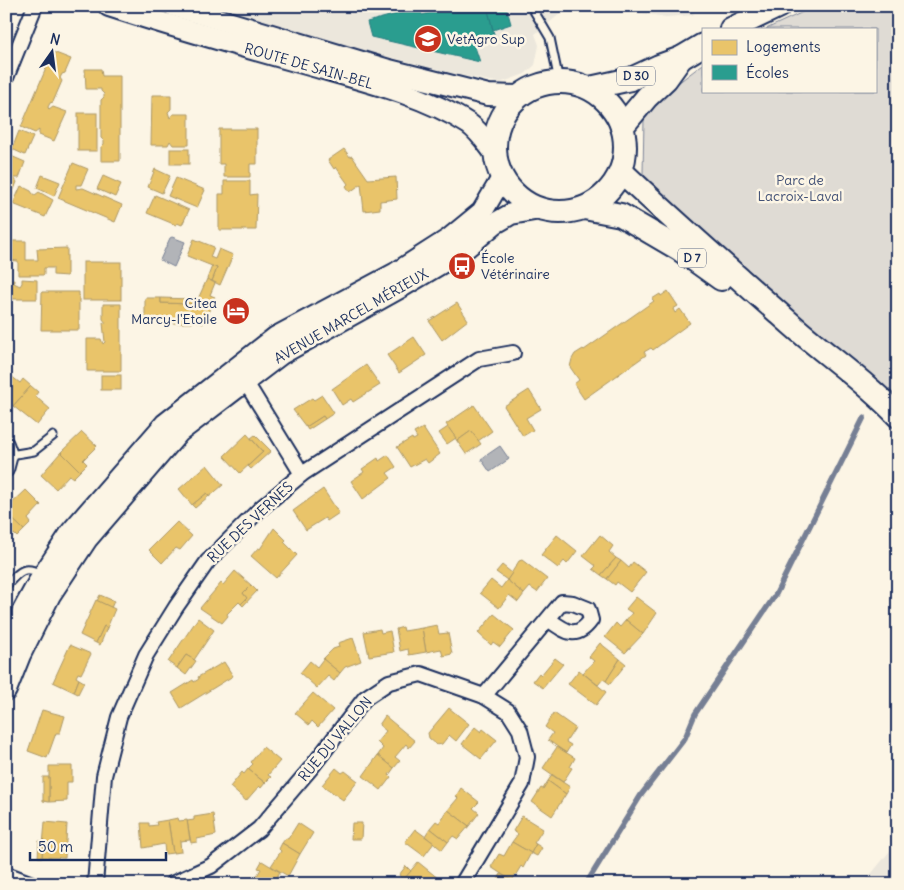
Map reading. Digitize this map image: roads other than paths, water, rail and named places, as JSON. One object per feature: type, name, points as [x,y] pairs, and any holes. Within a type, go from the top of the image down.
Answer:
[{"type":"main road","name":"ROUTE DE SAIN-BEL","points":[[109,6],[409,95],[454,115],[471,126],[494,152]]},
{"type":"main road","name":"ROUTE DE SAIN-BEL","points":[[174,6],[389,70],[488,95],[518,96]]},
{"type":"main road","points":[[733,28],[779,6]]},
{"type":"main road","name":"D 30","points":[[590,88],[631,79],[681,58],[702,46]]},
{"type":"main road","name":"D 30","points":[[622,127],[647,97],[666,79],[681,58]]},
{"type":"main road","points":[[559,81],[575,83],[590,88],[604,98],[615,111],[622,127],[625,144],[624,162],[612,186],[599,199],[584,208],[562,212],[540,209],[525,202],[512,192],[502,178],[494,152],[498,125],[504,112],[518,96],[537,85],[559,81]]},
{"type":"main road","name":"D 7","points":[[620,171],[792,325],[883,402]]},
{"type":"main road","name":"AVENUE MARCEL MÉRIEUX","points":[[6,642],[43,575],[72,531],[165,424],[276,337],[396,273],[449,239],[482,212],[502,178]]},
{"type":"main road","name":"D 7","points":[[584,208],[621,215],[679,249],[744,296],[792,325]]},
{"type":"main road","name":"AVENUE MARCEL MÉRIEUX","points":[[6,690],[20,655],[50,595],[87,538],[179,432],[281,354],[462,251],[505,217],[511,214],[540,209]]},
{"type":"street","points":[[6,78],[35,6]]},
{"type":"street","name":"RUE DES VERNES","points":[[95,884],[104,776],[119,717],[146,654],[176,606],[208,561],[261,508],[302,474],[479,359],[513,353]]},
{"type":"street","points":[[245,381],[302,474]]},
{"type":"street","points":[[6,470],[8,450]]},
{"type":"street","points":[[484,696],[548,619]]},
{"type":"street","name":"RUE DU VALLON","points":[[172,884],[211,866],[259,830],[311,768],[365,698],[389,682],[421,674],[484,696],[508,711],[520,730],[527,757],[522,784],[462,884]]},
{"type":"street","points":[[6,874],[32,884]]},
{"type":"lane","points":[[531,6],[550,38],[559,81]]},
{"type":"lane","points":[[8,450],[34,451],[53,436]]},
{"type":"lane","points":[[6,586],[18,573],[26,569],[34,570],[43,575]]},
{"type":"waterway","points":[[586,884],[641,795],[685,738],[695,714],[776,594],[864,417]]},
{"type":"place","name":"VetAgro Sup","points":[[428,39]]},
{"type":"place","name":"École Vétérinaire","points":[[462,266]]},
{"type":"place","name":"Citea Marcy-l'Etoile","points":[[236,311]]},
{"type":"park label","name":"Parc de Lacroix-Laval","points":[[800,188]]}]
